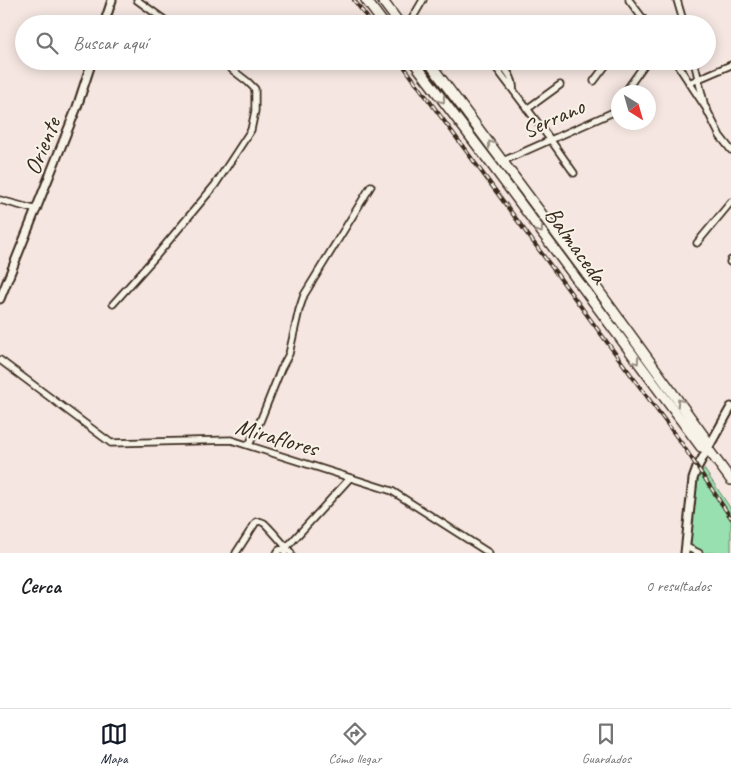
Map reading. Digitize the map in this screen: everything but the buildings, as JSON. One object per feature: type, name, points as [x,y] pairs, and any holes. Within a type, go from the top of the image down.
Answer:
[{"type":"main road","points":[[366,0],[377,15]]},
{"type":"main road","points":[[382,0],[393,15]]},
{"type":"main road","name":"Balmaceda","points":[[420,70],[701,448],[708,450],[731,480]]},
{"type":"main road","name":"Balmaceda","points":[[435,70],[624,325],[708,442],[708,450]]},
{"type":"street","points":[[107,15],[112,0]]},
{"type":"street","points":[[137,0],[158,15]]},
{"type":"street","points":[[415,15],[424,0]]},
{"type":"street","points":[[629,0],[641,15]]},
{"type":"street","points":[[677,0],[681,15]]},
{"type":"street","points":[[689,83],[731,65]]},
{"type":"street","name":"Oriente","points":[[0,299],[77,107],[89,70]]},
{"type":"street","points":[[113,304],[215,185],[251,130],[255,111],[256,89],[232,70]]},
{"type":"street","points":[[498,70],[574,173]]},
{"type":"street","points":[[506,70],[513,79],[513,90]]},
{"type":"street","points":[[594,81],[602,70]]},
{"type":"street","points":[[631,85],[641,70]]},
{"type":"street","points":[[680,70],[706,108]]},
{"type":"street","points":[[696,70],[706,108],[714,127],[731,150]]},
{"type":"street","points":[[527,109],[560,85]]},
{"type":"street","name":"Serrano","points":[[503,161],[611,113]]},
{"type":"street","points":[[249,445],[289,354],[304,295],[371,186]]},
{"type":"street","points":[[0,200],[36,210]]},
{"type":"street","points":[[697,243],[731,202]]},
{"type":"street","name":"Miraflores","points":[[0,360],[111,443],[231,440],[249,445],[392,491],[489,553]]},
{"type":"street","points":[[699,553],[685,550],[693,479],[697,468],[731,407]]},
{"type":"street","points":[[277,553],[279,550],[287,550],[350,478]]},
{"type":"street","points":[[236,553],[256,522],[260,521],[265,523],[287,550]]},
{"type":"green space","points":[[704,469],[731,509],[731,553],[689,553],[698,477]]},
{"type":"railway","points":[[354,0],[365,15]]},
{"type":"railway","points":[[407,70],[682,444],[731,518]]}]
